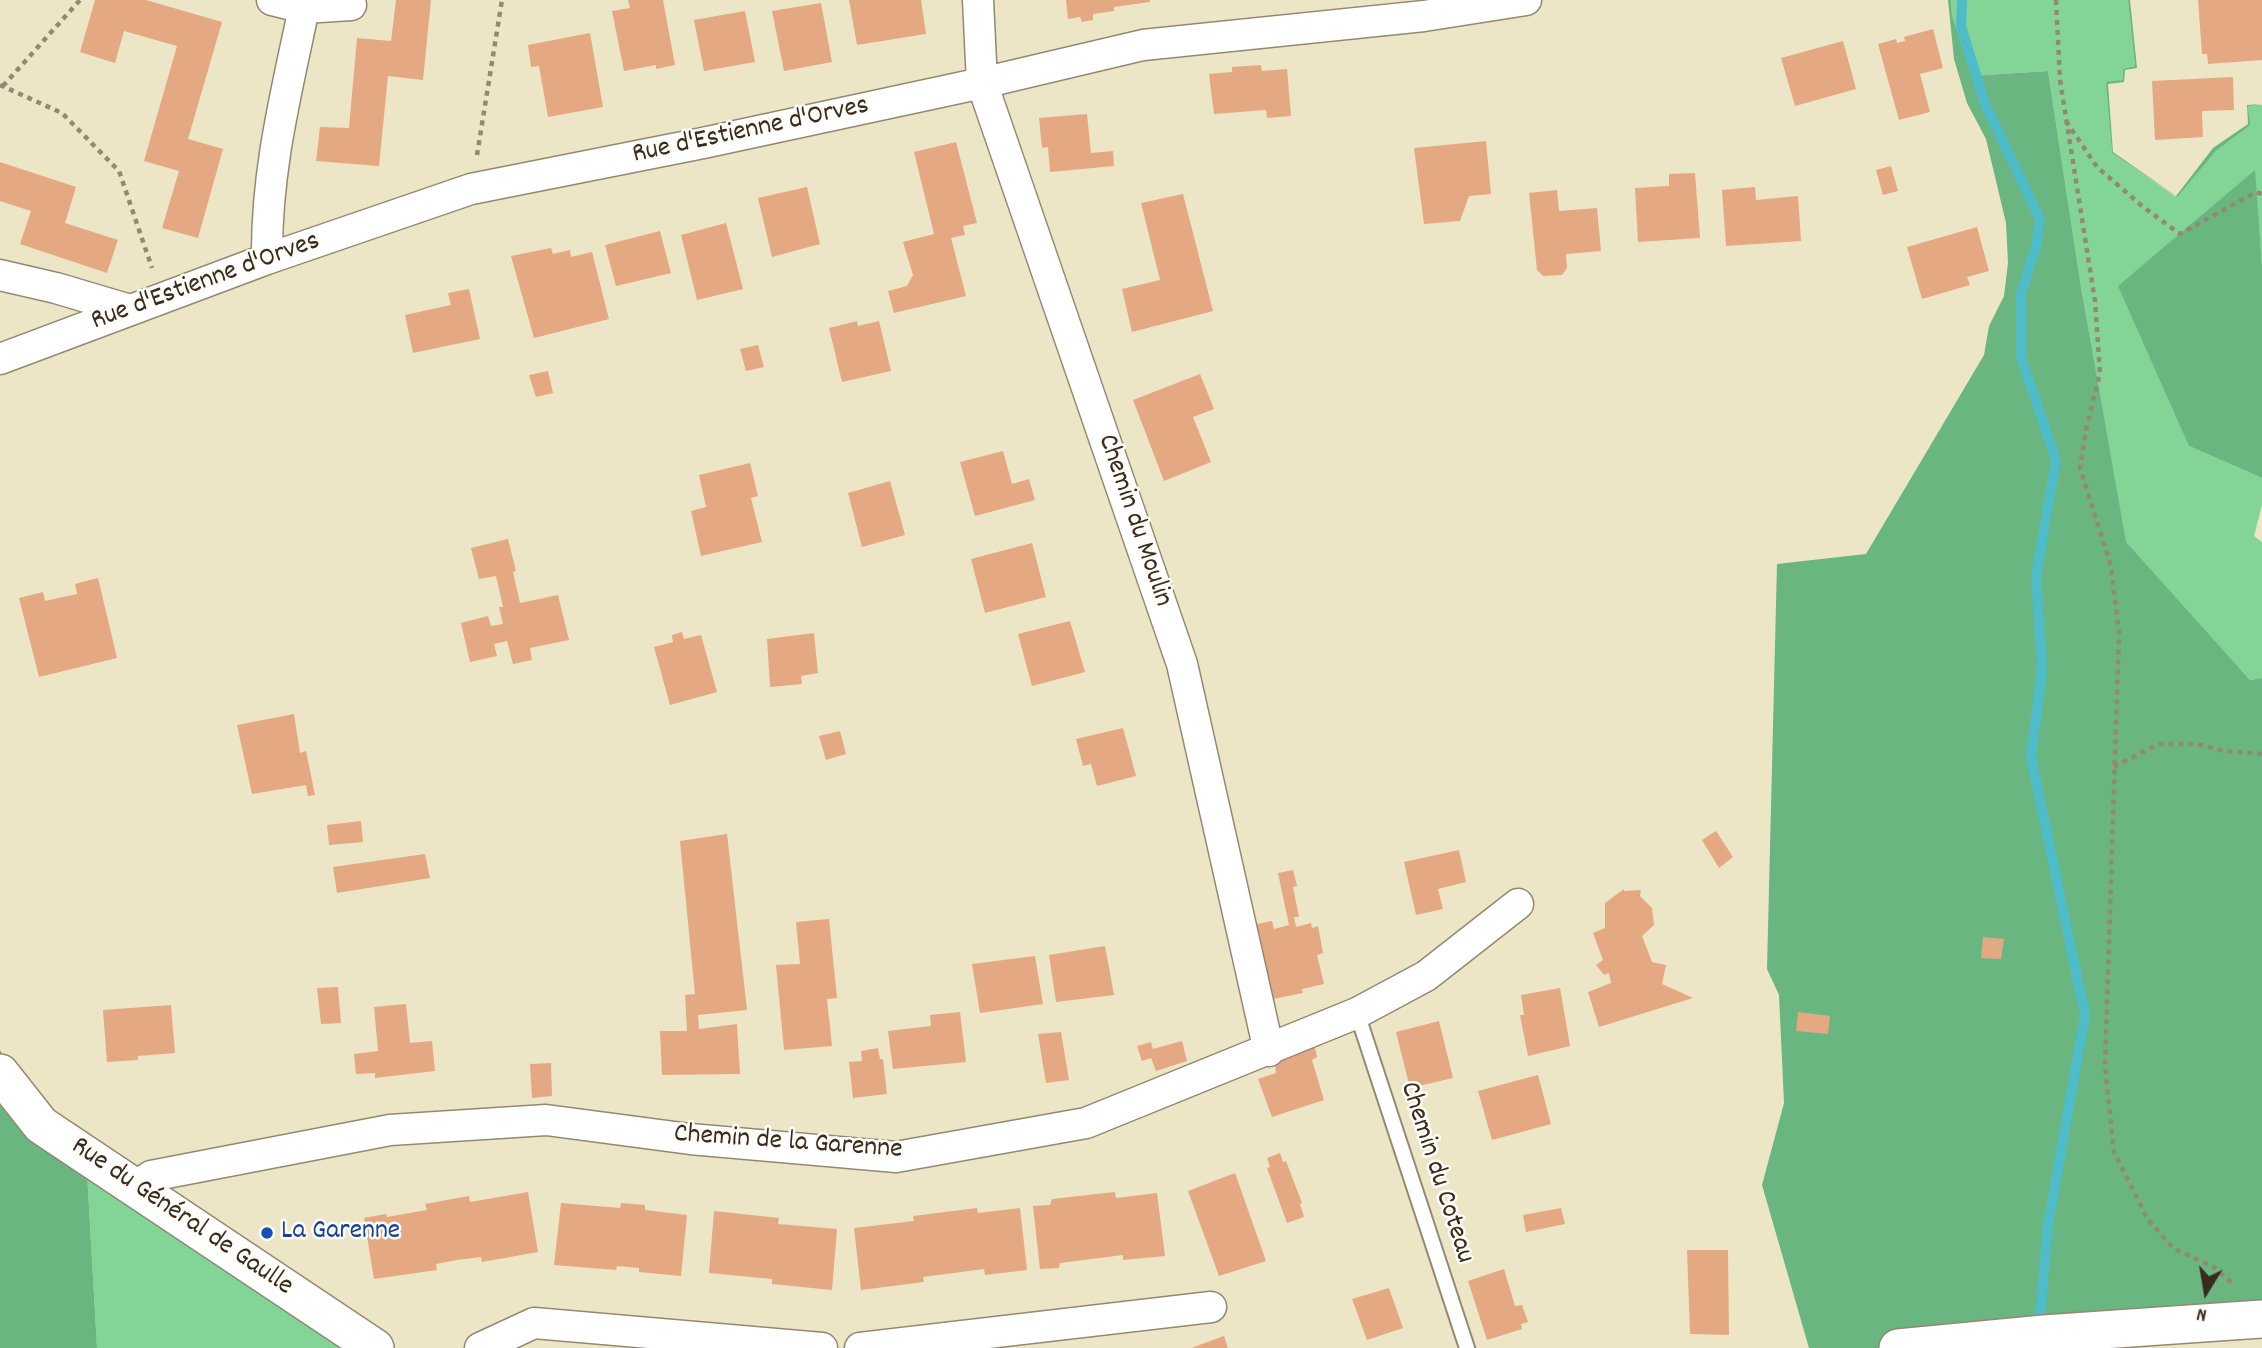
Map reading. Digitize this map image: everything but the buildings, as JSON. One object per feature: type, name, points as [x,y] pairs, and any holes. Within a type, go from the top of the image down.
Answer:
[{"type":"street","points":[[272,0],[304,8],[351,5]]},
{"type":"street","name":"Chemin du Moulin","points":[[978,0],[982,83],[1182,664],[1269,1051]]},
{"type":"street","name":"Rue d'Estienne d'Orves","points":[[0,359],[267,260],[471,189],[703,143],[1143,45],[1380,15],[1526,0]]},
{"type":"street","points":[[267,260],[267,219],[275,145],[304,8]]},
{"type":"street","points":[[0,275],[130,310]]},
{"type":"street","name":"Chemin de la Garenne","points":[[134,1187],[151,1176],[390,1130],[546,1120],[690,1139],[896,1157],[1086,1123],[1269,1051],[1357,1013],[1426,976],[1518,904]]},
{"type":"street","name":"Rue du Général de Gaulle","points":[[0,1073],[41,1125],[375,1348]]},
{"type":"street","points":[[860,1348],[1211,1307]]},
{"type":"street","points":[[1898,1348],[2030,1335],[2257,1319]]},
{"type":"street","points":[[481,1348],[534,1322],[822,1348]]},
{"type":"lane","name":"Chemin du Coteau","points":[[1357,1013],[1467,1348]]},
{"type":"path","points":[[80,0],[1,86],[62,113],[120,172],[163,298]]},
{"type":"path","points":[[471,189],[502,0]]},
{"type":"path","points":[[2056,0],[2064,118],[2080,195],[2095,301],[2100,373],[2080,468],[2111,566],[2119,633],[2105,1068],[2114,1152],[2148,1220],[2174,1249],[2214,1267],[2250,1299],[2257,1319]]},
{"type":"path","points":[[2064,118],[2097,167],[2142,206],[2180,233],[2256,192],[2262,194]]},
{"type":"path","points":[[2113,767],[2158,744],[2197,744],[2224,751],[2262,754]]},
{"type":"green space","points":[[1948,0],[1951,0],[1952,15],[1972,76],[2048,71],[2081,287],[2126,542],[2250,680],[2262,678],[2262,1319],[1898,1348],[1809,1348],[1762,1185],[1784,1103],[1779,995],[1767,969],[1777,564],[1866,554],[1984,355],[1989,326],[2004,296],[2008,263],[2006,223],[1986,139],[1967,103],[1954,59]]},
{"type":"green space","points":[[1951,0],[2128,0],[2135,66],[2123,69],[2123,80],[2107,83],[2112,153],[2176,197],[2216,151],[2249,125],[2248,105],[2262,105],[2262,266],[2254,171],[2189,446],[2262,478],[2262,505],[2254,536],[2262,542],[2262,678],[2250,680],[2125,542],[2081,287],[2048,71],[1972,76],[1952,15]]},
{"type":"green space","points":[[2128,0],[2137,68],[2125,70],[2124,82],[2108,84],[2113,152],[2176,196],[2213,148],[2248,124],[2247,105],[2262,104],[2248,106],[2250,125],[2216,151],[2177,197],[2112,153],[2106,82],[2123,80],[2123,69],[2135,66]]},
{"type":"green space","points":[[2255,170],[2262,266],[2262,478],[2189,446],[2118,286]]},
{"type":"green space","points":[[0,1050],[41,1125],[86,1154],[97,1348],[0,1348]]},
{"type":"green space","points":[[86,1154],[376,1348],[97,1348]]},
{"type":"waterway","points":[[1962,0],[1961,26],[1985,104],[2040,219],[2036,246],[2021,294],[2021,357],[2056,460],[2036,576],[2042,670],[2031,757],[2085,1015],[2048,1225],[2040,1318]]},
{"type":"place","name":"La Garenne","points":[[267,1233]]}]
